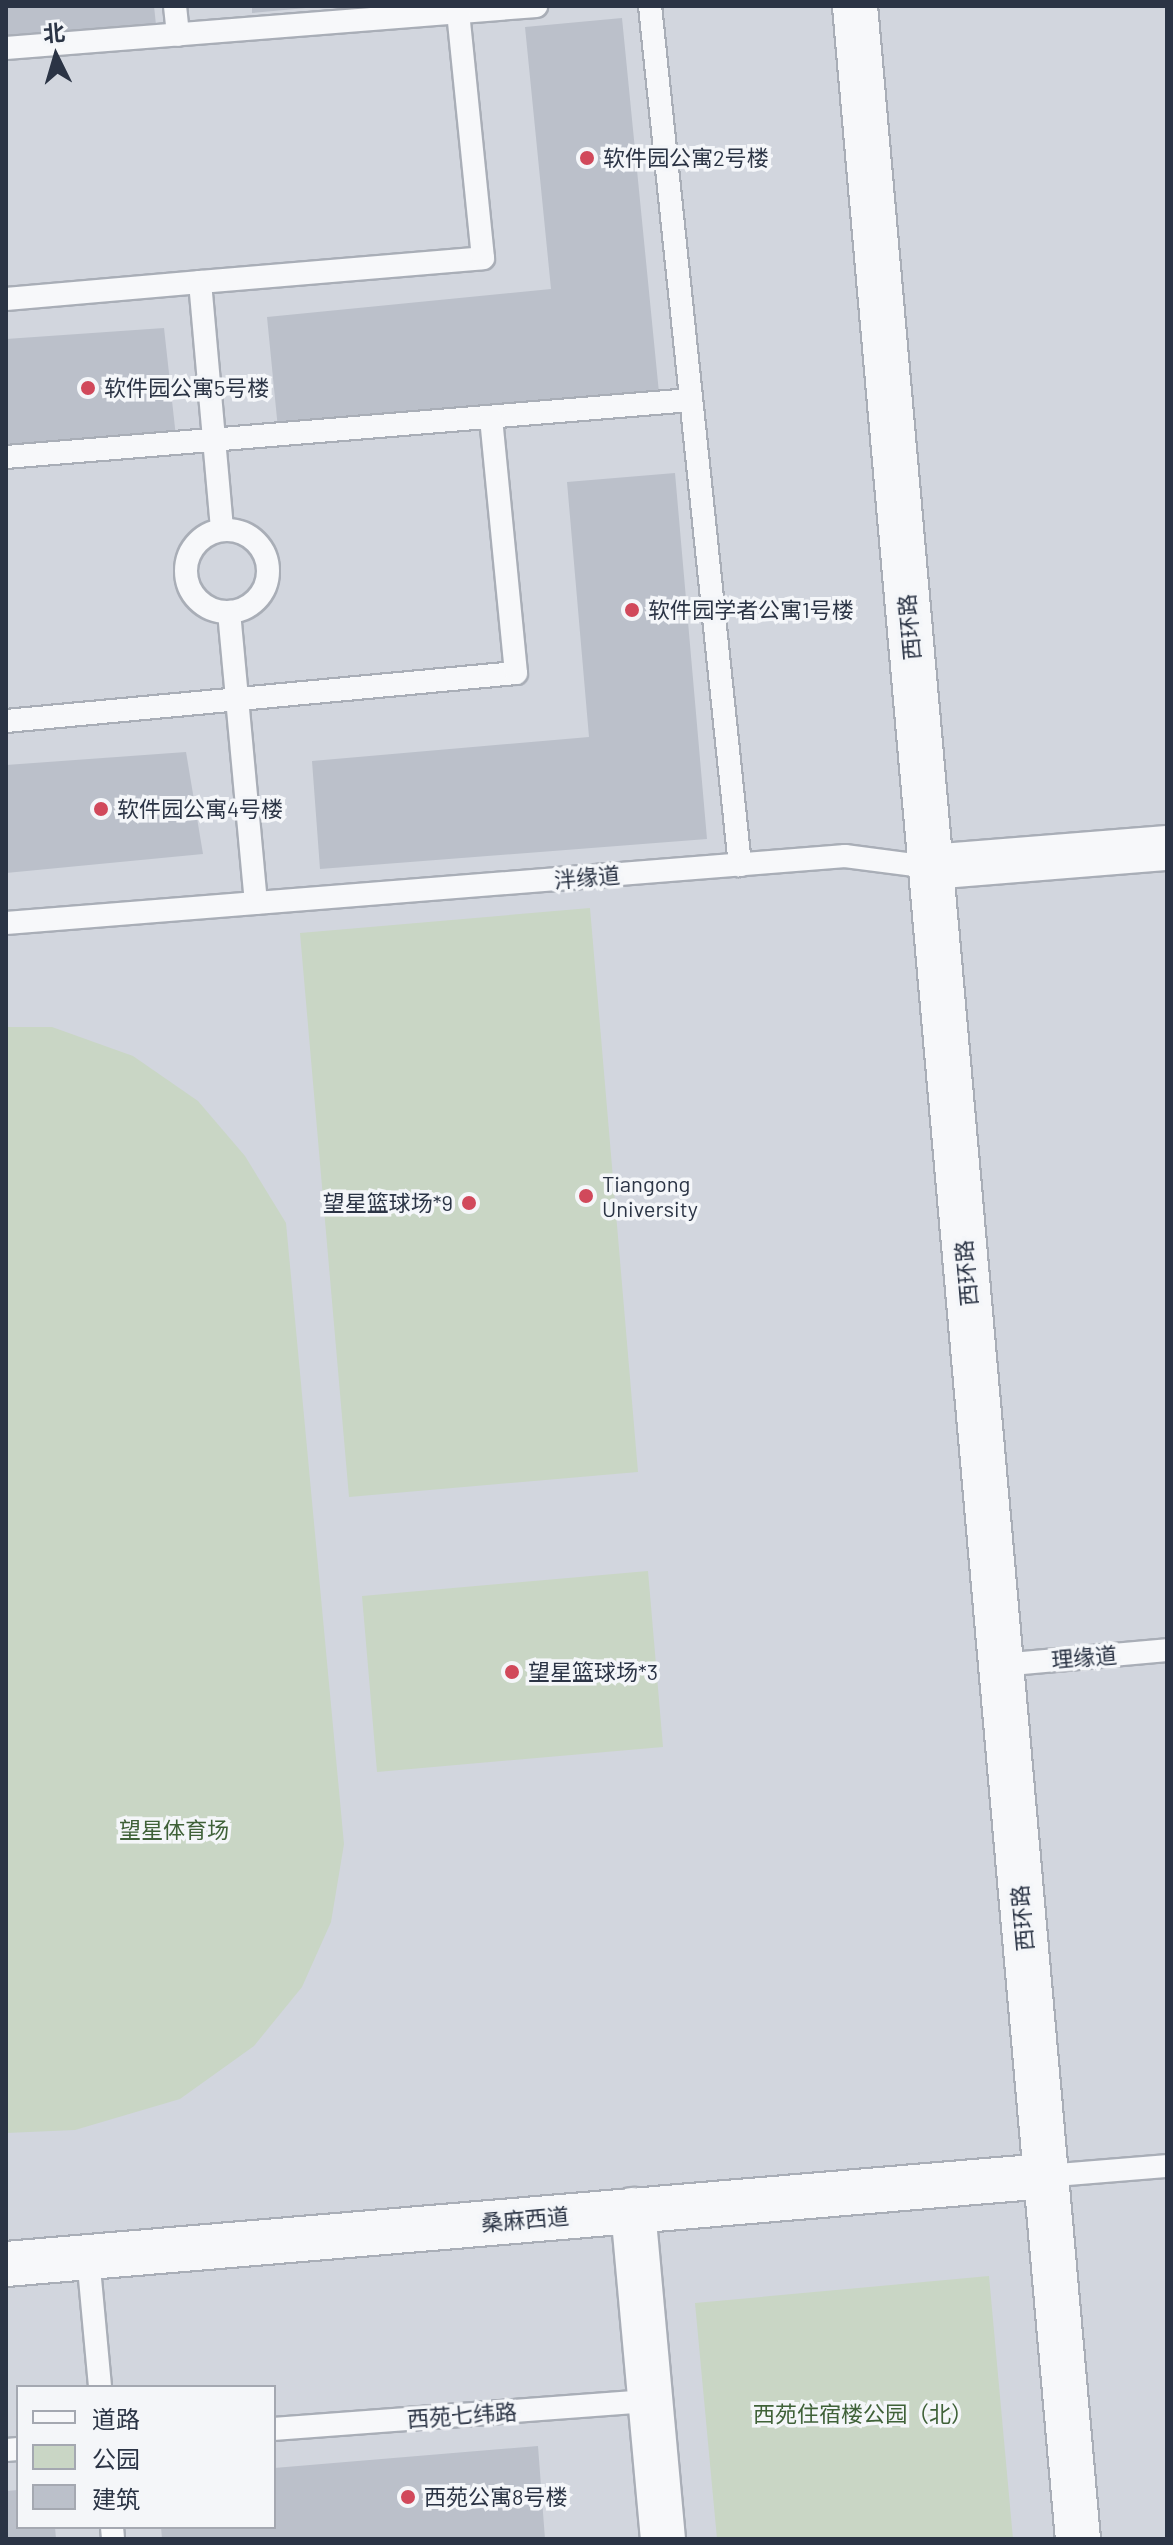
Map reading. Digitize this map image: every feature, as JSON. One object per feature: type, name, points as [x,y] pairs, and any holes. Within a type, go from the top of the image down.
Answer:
[{"type":"street","name":"西环路","points":[[855,6],[1078,2539]]},
{"type":"street","name":"泮缘道","points":[[930,867],[1167,848]]},
{"type":"street","name":"桑麻西道","points":[[6,2264],[1045,2176]]},
{"type":"street","points":[[633,2210],[663,2539]]},
{"type":"lane","points":[[175,6],[178,35]]},
{"type":"lane","points":[[6,48],[536,6]]},
{"type":"lane","points":[[650,6],[740,865]]},
{"type":"lane","points":[[6,299],[483,258],[458,12]]},
{"type":"lane","points":[[200,282],[222,530]]},
{"type":"lane","points":[[6,457],[691,400]]},
{"type":"lane","points":[[6,721],[516,673],[491,417]]},
{"type":"lane","points":[[222,530],[258,544],[268,568],[262,592],[242,610],[229,612],[202,605],[187,582],[189,554],[208,534],[222,530]]},
{"type":"lane","points":[[229,612],[256,903]]},
{"type":"lane","name":"泮缘道","points":[[6,923],[845,856],[930,867]]},
{"type":"lane","name":"理缘道","points":[[1000,1665],[1167,1650]]},
{"type":"lane","points":[[1045,2176],[1167,2166]]},
{"type":"lane","points":[[88,2257],[100,2385]]},
{"type":"lane","name":"西苑七纬路","points":[[276,2429],[650,2401]]},
{"type":"shaded area","name":"Tiangong University","points":[[6,6],[1167,6],[1167,2539],[6,2539]]},
{"type":"green space","name":"望星篮球场*9","points":[[590,908],[638,1472],[349,1497],[300,933]]},
{"type":"green space","name":"望星体育场","points":[[6,1027],[52,1027],[133,1056],[198,1101],[245,1156],[286,1223],[344,1844],[331,1922],[302,1987],[254,2046],[180,2099],[75,2130],[6,2133]]},
{"type":"green space","name":"望星篮球场*3","points":[[648,1571],[663,1747],[377,1772],[362,1596]]},
{"type":"green space","name":"西苑住宿楼公园（北）","points":[[989,2276],[1013,2539],[717,2539],[695,2303]]},
{"type":"building","points":[[6,6],[154,6],[156,25],[6,36]]},
{"type":"building","points":[[252,6],[306,6],[306,8],[252,13]]},
{"type":"building","name":"软件园公寓2号楼","points":[[622,18],[660,403],[278,429],[267,317],[551,289],[525,27]]},
{"type":"building","name":"软件园公寓5号楼","points":[[164,328],[176,437],[6,452],[6,339]]},
{"type":"building","name":"软件园学者公寓1号楼","points":[[675,473],[707,839],[320,869],[312,761],[589,737],[567,482]]},
{"type":"building","name":"软件园公寓4号楼","points":[[186,752],[203,854],[6,873],[6,765]]},
{"type":"building","name":"西苑公寓8号楼","points":[[538,2446],[545,2539],[162,2539],[161,2529],[276,2529],[276,2468]]},
{"type":"building","points":[[16,2490],[16,2529],[55,2529],[56,2539],[6,2539],[6,2491]]},
{"type":"place","name":"软件园公寓2号楼","points":[[587,158]]},
{"type":"place","name":"软件园公寓5号楼","points":[[88,388]]},
{"type":"place","name":"软件园学者公寓1号楼","points":[[632,610]]},
{"type":"place","name":"软件园公寓4号楼","points":[[101,809]]},
{"type":"place","name":"Tiangong University","points":[[586,1196]]},
{"type":"place","name":"望星篮球场*9","points":[[469,1203]]},
{"type":"place","name":"望星篮球场*3","points":[[512,1672]]},
{"type":"place","name":"西苑公寓8号楼","points":[[408,2497]]}]
